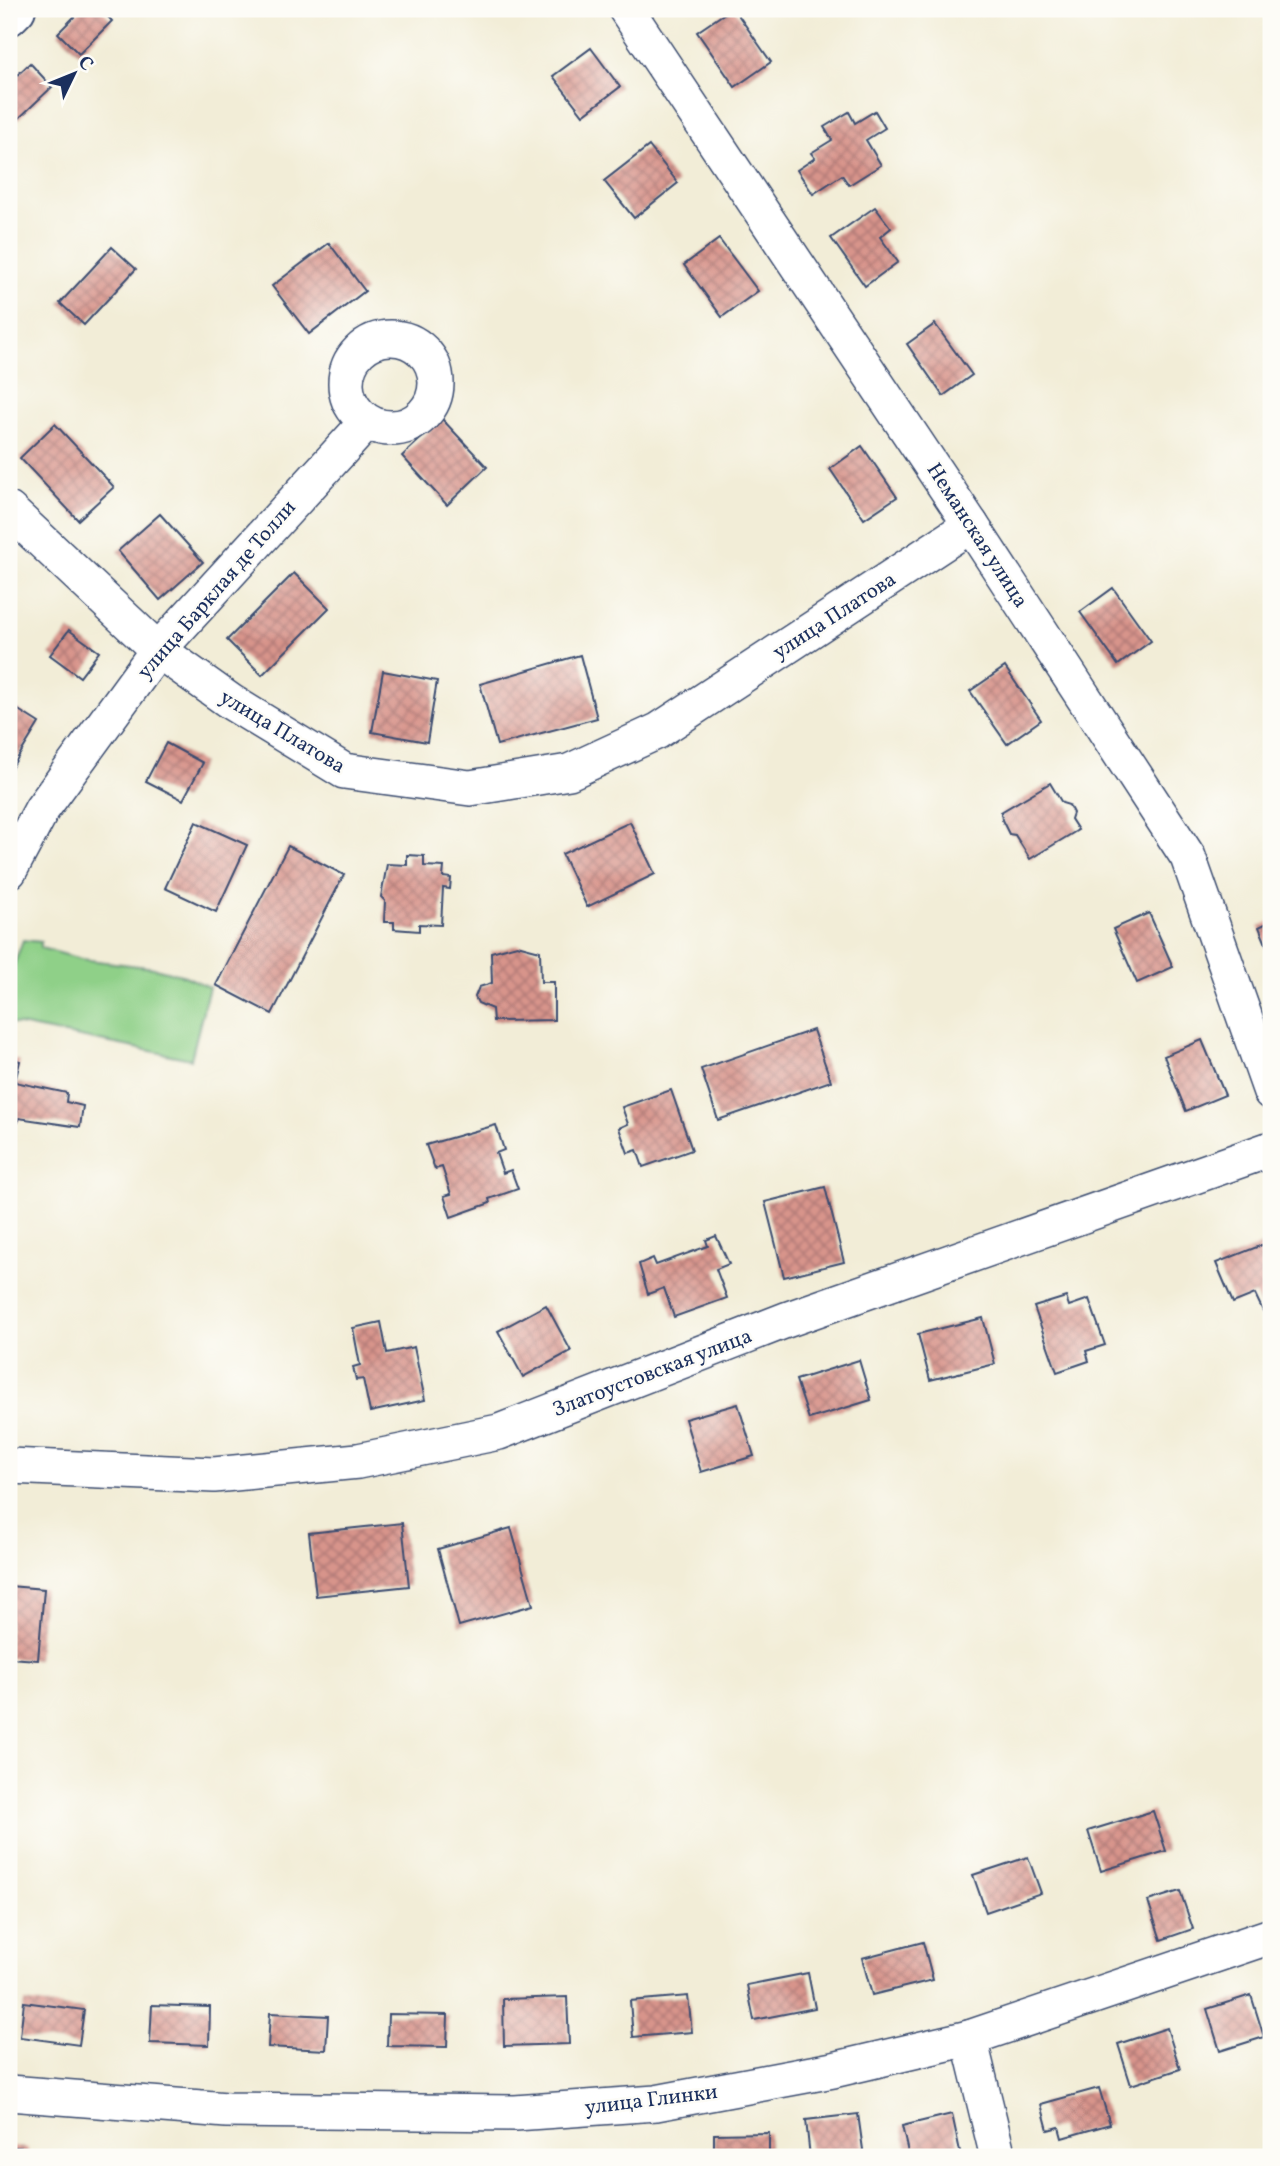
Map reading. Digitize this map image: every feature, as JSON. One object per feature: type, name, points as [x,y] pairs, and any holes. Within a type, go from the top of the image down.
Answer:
[{"type":"street","points":[[9,16],[16,9]]},
{"type":"street","name":"Неманская улица","points":[[626,9],[971,524],[1188,857],[1271,1091]]},
{"type":"street","name":"улица Барклая де Толли","points":[[9,871],[42,809],[158,650],[367,422]]},
{"type":"street","name":"улица Платова","points":[[9,510],[158,650],[231,702],[344,771],[470,788],[569,772],[658,731],[971,524]]},
{"type":"street","name":"Златоустовская улица","points":[[9,1466],[215,1475],[358,1461],[499,1432],[786,1320],[1271,1149]]},
{"type":"street","name":"улица Глинки","points":[[9,2094],[227,2110],[515,2113],[656,2103],[833,2070],[969,2038],[1271,1936]]},
{"type":"street","points":[[969,2038],[998,2157]]},
{"type":"green space","points":[[23,940],[41,942],[41,948],[81,959],[155,968],[185,976],[209,987],[191,1059],[9,1023],[9,979]]},
{"type":"building","points":[[82,9],[101,9],[112,21],[79,54],[58,33]]},
{"type":"building","points":[[734,9],[771,62],[735,87],[697,32]]},
{"type":"building","points":[[591,48],[620,87],[583,115],[553,76]]},
{"type":"building","points":[[30,63],[52,87],[15,122],[9,115],[9,83]]},
{"type":"building","points":[[875,111],[885,128],[866,140],[881,165],[849,185],[842,175],[813,194],[797,170],[815,158],[811,153],[832,140],[824,127],[849,112],[855,123]]},
{"type":"building","points":[[649,146],[678,183],[634,218],[604,181]]},
{"type":"building","points":[[875,207],[891,228],[880,237],[898,262],[865,286],[831,238]]},
{"type":"building","points":[[719,239],[758,291],[722,317],[684,265]]},
{"type":"building","points":[[329,243],[365,291],[309,334],[272,286]]},
{"type":"building","points":[[112,247],[136,269],[84,325],[60,303]]},
{"type":"building","points":[[935,324],[972,375],[943,396],[907,344]]},
{"type":"building","points":[[442,419],[487,467],[447,505],[402,456]]},
{"type":"building","points":[[55,424],[114,487],[78,520],[20,458]]},
{"type":"building","points":[[862,446],[897,497],[864,519],[830,469]]},
{"type":"building","points":[[160,514],[203,562],[160,600],[118,551]]},
{"type":"building","points":[[294,573],[329,608],[262,675],[227,640]]},
{"type":"building","points":[[1113,588],[1151,641],[1118,665],[1080,612]]},
{"type":"building","points":[[69,630],[99,652],[80,677],[50,655]]},
{"type":"building","points":[[580,655],[597,718],[497,745],[480,684]]},
{"type":"building","points":[[1005,667],[1041,720],[1007,744],[970,691]]},
{"type":"building","points":[[383,671],[437,681],[427,742],[372,732]]},
{"type":"building","points":[[9,704],[39,723],[9,772]]},
{"type":"building","points":[[166,743],[203,763],[183,800],[146,781]]},
{"type":"building","points":[[1050,783],[1062,803],[1069,805],[1073,813],[1071,819],[1078,830],[1030,859],[1015,835],[1009,834],[1001,812]]},
{"type":"building","points":[[196,822],[247,845],[216,912],[165,888]]},
{"type":"building","points":[[630,822],[655,874],[587,907],[562,854]]},
{"type":"building","points":[[288,846],[344,875],[272,1014],[216,985]]},
{"type":"building","points":[[407,855],[424,856],[424,866],[444,867],[443,877],[451,878],[450,889],[443,888],[441,925],[419,924],[419,931],[394,929],[394,922],[384,922],[385,901],[381,897],[387,864],[407,865]]},
{"type":"building","points":[[1149,913],[1173,967],[1137,983],[1113,929]]},
{"type":"building","points":[[1271,921],[1271,956],[1259,927]]},
{"type":"building","points":[[517,945],[540,951],[541,982],[554,982],[554,1020],[493,1021],[492,1009],[478,1003],[475,997],[479,987],[492,983],[491,952]]},
{"type":"building","points":[[813,1030],[831,1081],[718,1120],[701,1069]]},
{"type":"building","points":[[1202,1040],[1225,1095],[1186,1111],[1164,1056]]},
{"type":"building","points":[[9,1058],[20,1061],[15,1082],[67,1093],[66,1102],[83,1106],[80,1127],[19,1118],[18,1122],[9,1120]]},
{"type":"building","points":[[671,1090],[692,1150],[643,1167],[637,1150],[628,1153],[619,1128],[628,1124],[622,1107]]},
{"type":"building","points":[[496,1125],[504,1150],[496,1153],[503,1173],[511,1170],[518,1189],[489,1199],[490,1203],[451,1217],[444,1196],[451,1194],[442,1167],[435,1169],[426,1145]]},
{"type":"building","points":[[825,1187],[844,1262],[784,1277],[765,1202]]},
{"type":"building","points":[[716,1236],[729,1264],[716,1269],[727,1298],[674,1317],[664,1288],[648,1294],[639,1264],[653,1258],[656,1265],[708,1246],[706,1240]]},
{"type":"building","points":[[1267,1243],[1271,1255],[1271,1308],[1263,1311],[1255,1294],[1233,1303],[1216,1263]]},
{"type":"building","points":[[1066,1297],[1069,1306],[1089,1299],[1105,1345],[1086,1351],[1089,1361],[1057,1372],[1034,1307]]},
{"type":"building","points":[[546,1305],[571,1351],[523,1377],[498,1331]]},
{"type":"building","points":[[983,1318],[995,1364],[930,1380],[918,1334]]},
{"type":"building","points":[[381,1322],[387,1353],[414,1347],[425,1400],[370,1412],[363,1379],[356,1380],[353,1367],[360,1365],[353,1328]]},
{"type":"building","points":[[859,1360],[871,1400],[809,1419],[796,1380]]},
{"type":"building","points":[[738,1404],[754,1456],[701,1472],[685,1419]]},
{"type":"building","points":[[402,1523],[409,1586],[316,1596],[309,1533]]},
{"type":"building","points":[[511,1528],[533,1605],[459,1626],[438,1549]]},
{"type":"building","points":[[9,1586],[44,1589],[38,1660],[9,1658]]},
{"type":"building","points":[[1153,1811],[1166,1851],[1101,1871],[1088,1831]]},
{"type":"building","points":[[1028,1857],[1041,1893],[986,1912],[973,1875]]},
{"type":"building","points":[[1180,1891],[1193,1929],[1161,1940],[1148,1901]]},
{"type":"building","points":[[923,1942],[933,1980],[872,1995],[862,1958]]},
{"type":"building","points":[[808,1973],[815,2008],[754,2020],[747,1985]]},
{"type":"building","points":[[1251,1995],[1264,2037],[1220,2051],[1207,2009]]},
{"type":"building","points":[[688,1996],[692,2032],[633,2037],[630,2001]]},
{"type":"building","points":[[567,1997],[569,2044],[504,2046],[503,1999]]},
{"type":"building","points":[[24,2002],[84,2010],[79,2045],[20,2037]]},
{"type":"building","points":[[152,2005],[210,2007],[209,2045],[150,2043]]},
{"type":"building","points":[[270,2013],[328,2016],[326,2050],[268,2047]]},
{"type":"building","points":[[388,2014],[448,2015],[447,2047],[387,2046]]},
{"type":"building","points":[[1167,2028],[1180,2069],[1131,2085],[1118,2044]]},
{"type":"building","points":[[1099,2088],[1110,2124],[1062,2138],[1059,2127],[1048,2130],[1041,2104]]},
{"type":"building","points":[[858,2114],[864,2157],[810,2157],[806,2120]]},
{"type":"building","points":[[952,2114],[961,2156],[909,2157],[902,2126]]},
{"type":"building","points":[[769,2133],[769,2157],[714,2157],[714,2134]]},
{"type":"building","points":[[9,2147],[28,2148],[28,2157],[9,2157]]},
{"type":"building","points":[[673,2150],[673,2157],[618,2157],[618,2155]]},
{"type":"building","points":[[66,2153],[99,2155],[99,2157],[66,2157]]}]
